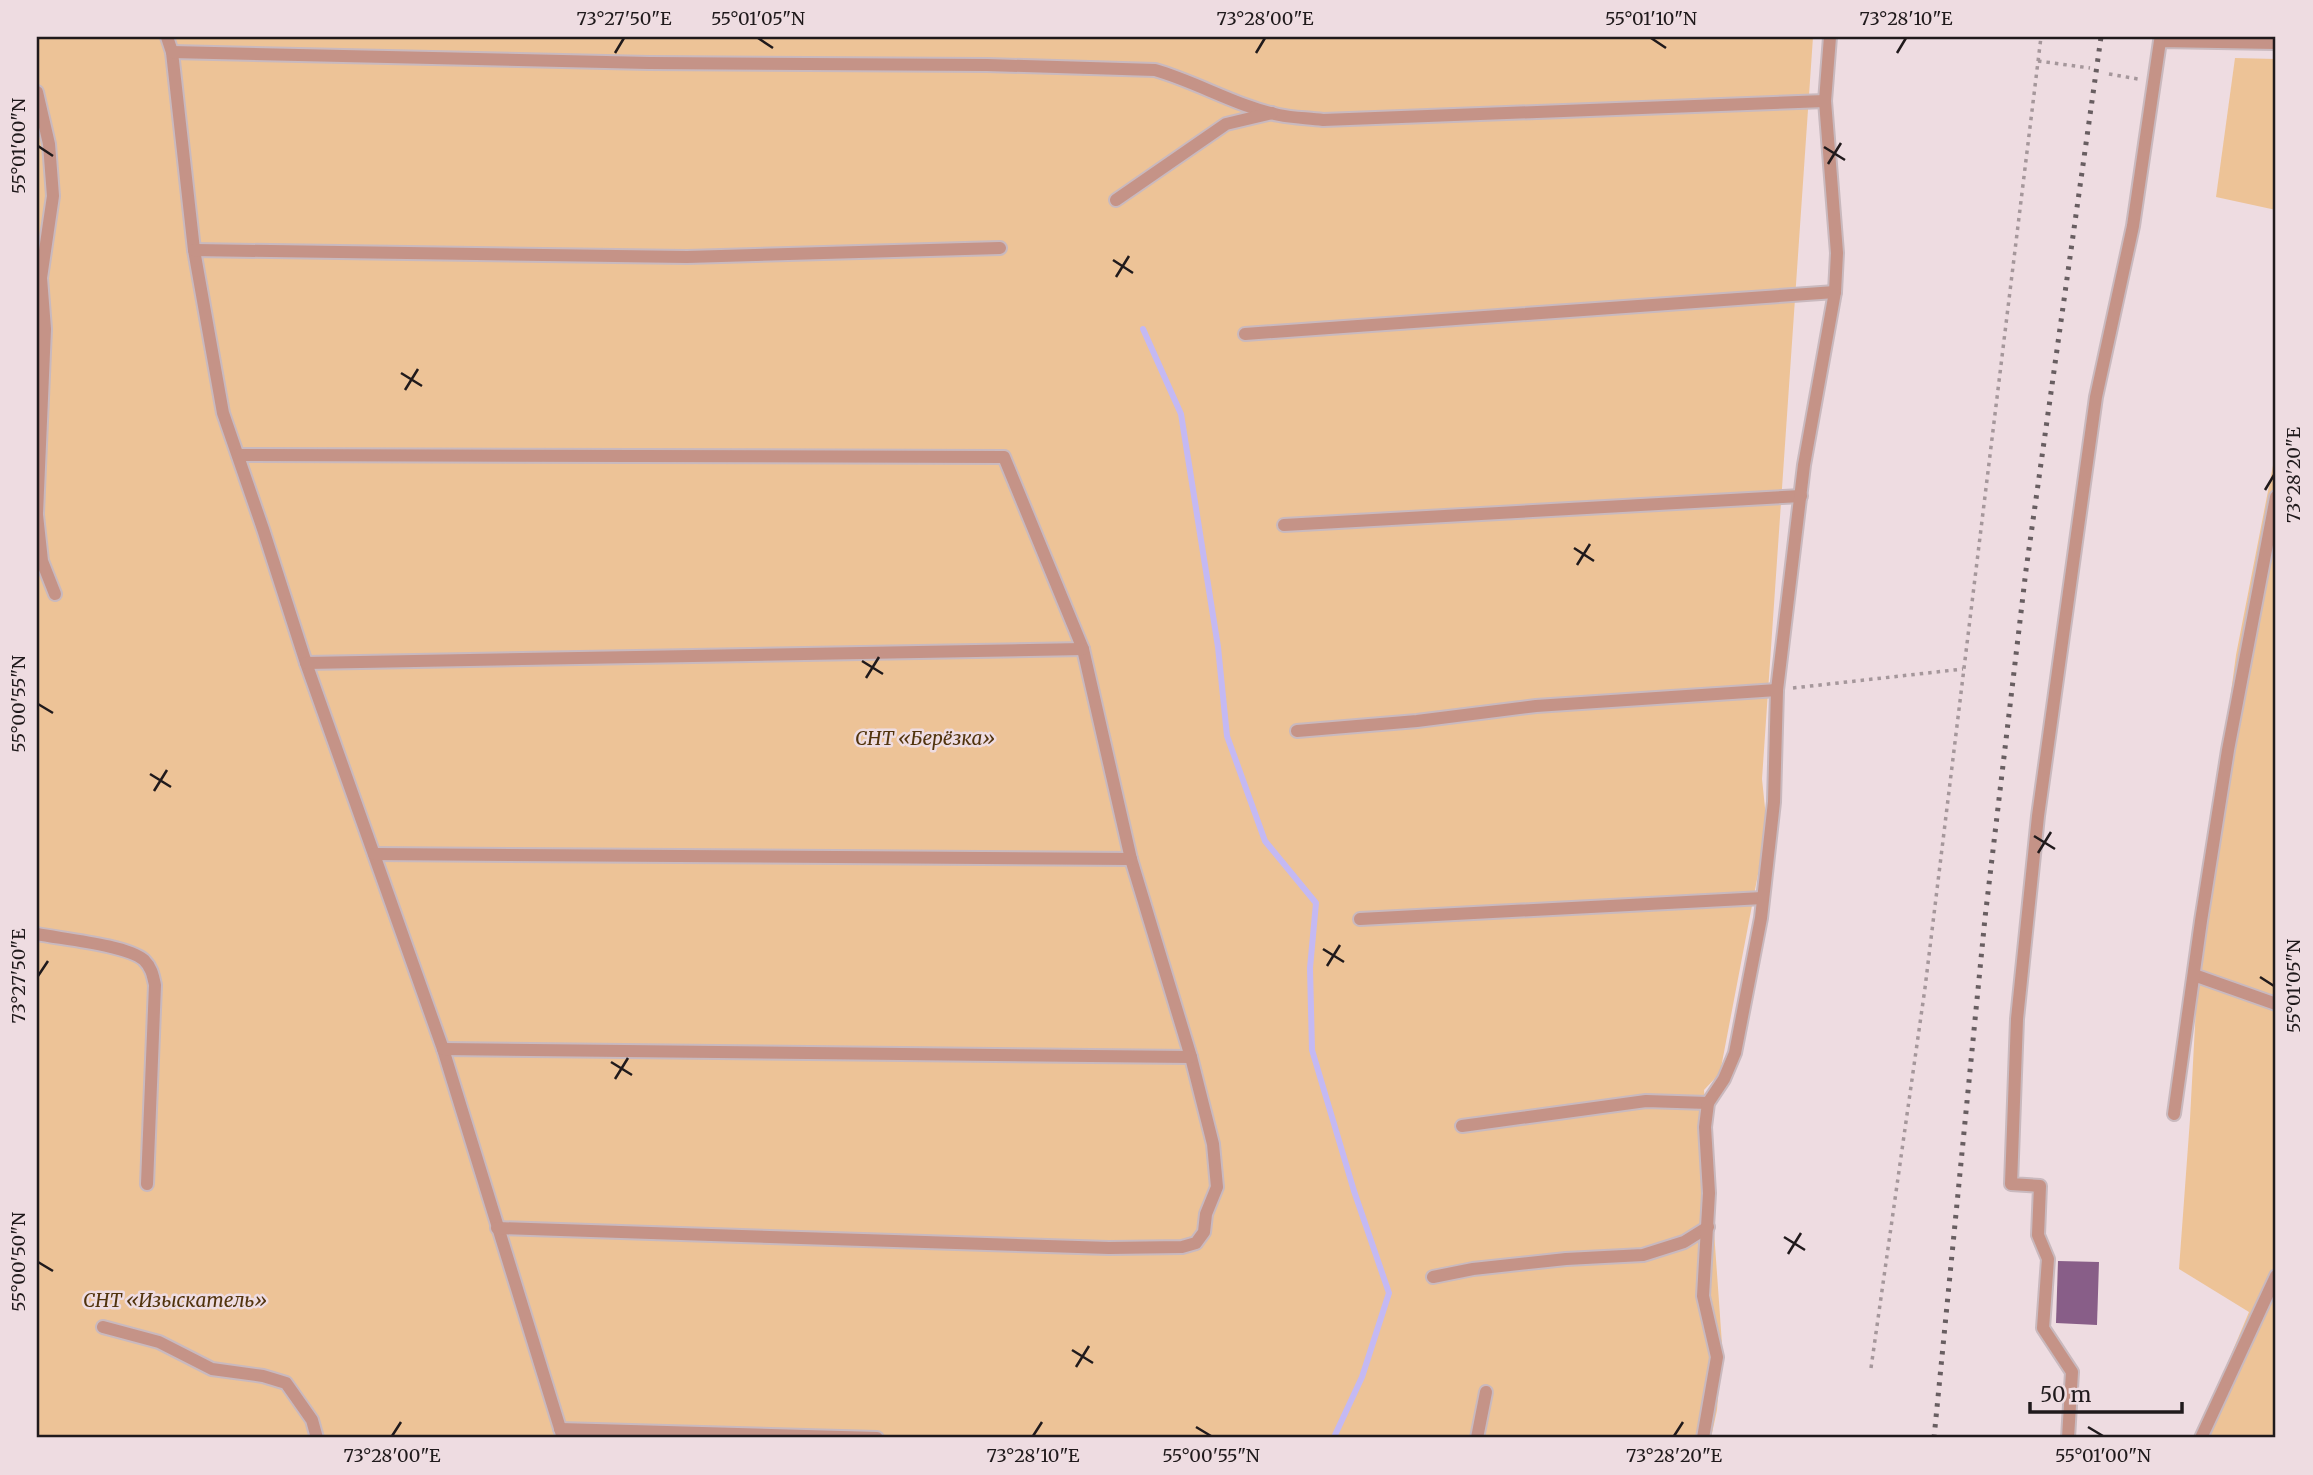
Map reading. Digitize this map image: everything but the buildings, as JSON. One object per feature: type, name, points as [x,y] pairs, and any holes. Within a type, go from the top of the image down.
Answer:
[{"type":"lane","points":[[167,37],[172,52],[194,250],[223,413],[306,663],[443,1049],[561,1434],[877,1438]]},
{"type":"lane","points":[[1703,1438],[1717,1357],[1703,1296],[1709,1194],[1705,1126],[1708,1103],[1724,1079],[1735,1053],[1761,918],[1774,802],[1777,690],[1801,496],[1835,292],[1837,253],[1825,101],[1830,37]]},
{"type":"lane","points":[[2068,1438],[2072,1372],[2043,1328],[2048,1259],[2038,1235],[2040,1186],[2011,1184],[2017,1019],[2038,816],[2096,397],[2133,226],[2160,41],[2276,43]]},
{"type":"lane","points":[[172,52],[649,63],[987,65],[1155,70],[1272,113],[1323,120],[1825,101]]},
{"type":"lane","points":[[37,92],[49,144],[53,196],[39,279],[45,329],[37,514],[42,561],[55,594]]},
{"type":"lane","points":[[1116,200],[1226,124],[1272,113]]},
{"type":"lane","points":[[194,250],[687,257],[1000,248]]},
{"type":"lane","points":[[1245,334],[1835,292]]},
{"type":"lane","points":[[238,456],[1004,457],[1083,649],[1131,859],[1191,1057],[1213,1144],[1217,1187],[1206,1214],[1204,1231],[1196,1243],[1182,1247],[1109,1248],[497,1228]]},
{"type":"lane","points":[[1284,525],[1801,496]]},
{"type":"lane","points":[[2174,1114],[2228,750],[2276,497]]},
{"type":"lane","points":[[306,663],[1083,649]]},
{"type":"lane","points":[[1297,731],[1417,721],[1536,706],[1777,690]]},
{"type":"lane","points":[[374,854],[1131,859]]},
{"type":"lane","points":[[1360,919],[1763,898]]},
{"type":"lane","points":[[37,934],[128,951],[144,960],[152,970],[155,985],[147,1184]]},
{"type":"lane","points":[[2194,975],[2276,1004]]},
{"type":"lane","points":[[443,1049],[1191,1057]]},
{"type":"lane","points":[[1462,1126],[1646,1101],[1708,1103]]},
{"type":"lane","points":[[1433,1277],[1474,1269],[1566,1259],[1643,1255],[1684,1242],[1708,1227]]},
{"type":"lane","points":[[2201,1438],[2276,1276]]},
{"type":"lane","points":[[103,1327],[159,1342],[212,1369],[263,1376],[286,1383],[312,1419],[317,1438]]},
{"type":"lane","points":[[1477,1438],[1486,1392]]},
{"type":"path","points":[[1871,1368],[1925,988],[2041,37]]},
{"type":"path","points":[[2038,61],[2090,68]]},
{"type":"path","points":[[2109,74],[2154,82]]},
{"type":"path","points":[[1777,690],[1963,669]]},
{"type":"green space","name":"СНТ «Берёзка»","points":[[37,37],[1813,37],[1762,779],[1767,827],[1720,1073],[1704,1090],[1722,1344],[1717,1410],[1711,1438],[37,1438]]},
{"type":"green space","points":[[2235,58],[2276,59],[2276,210],[2216,197]]},
{"type":"green space","points":[[2276,450],[2276,1438],[2196,1438],[2249,1312],[2179,1269],[2201,914],[2236,655]]},
{"type":"waterway","points":[[1143,329],[1181,414],[1218,647],[1227,736],[1265,841],[1316,903],[1310,968],[1312,1050],[1354,1191],[1389,1293],[1362,1377],[1336,1438]]},
{"type":"railway","points":[[1934,1438],[1985,918],[2026,570],[2101,37]]},
{"type":"park label","name":"СНТ «Изыскатель»","points":[[175,1300]]}]
